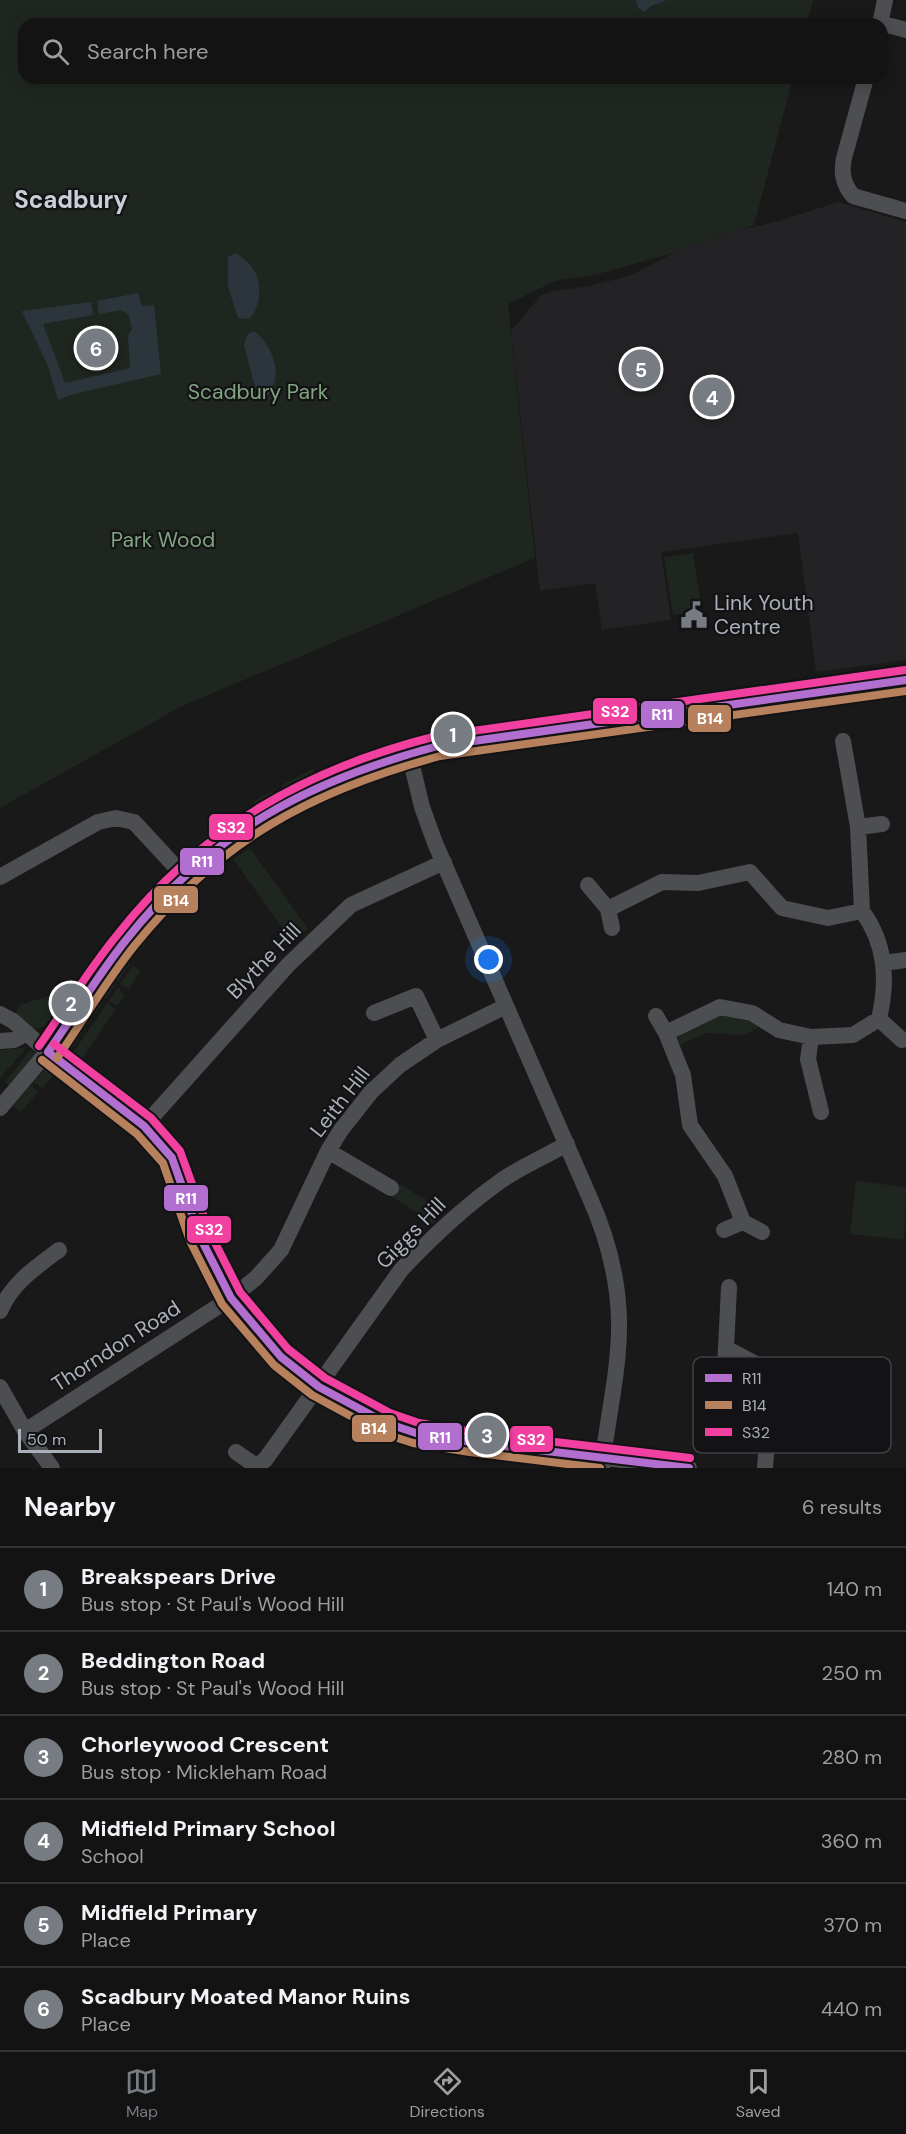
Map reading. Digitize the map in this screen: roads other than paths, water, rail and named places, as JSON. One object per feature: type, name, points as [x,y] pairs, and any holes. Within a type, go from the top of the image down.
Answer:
[{"type":"street","points":[[881,18],[885,0]]},
{"type":"street","points":[[888,26],[906,30]]},
{"type":"street","points":[[864,84],[842,169],[843,180],[853,196],[906,211]]},
{"type":"street","points":[[0,1108],[48,1052],[126,940],[184,876],[196,864],[242,830],[295,796],[365,766],[438,746],[906,680]]},
{"type":"street","points":[[666,1033],[720,1007],[752,1013],[779,1029],[811,1037],[853,1035],[879,1019],[885,994],[884,963],[874,928],[862,911],[858,827],[843,741]]},
{"type":"street","points":[[409,753],[422,807],[444,862],[567,1144],[603,1229],[610,1253],[617,1290],[618,1334],[603,1463]]},
{"type":"street","points":[[0,877],[98,822],[116,818],[134,822],[184,876]]},
{"type":"street","points":[[858,827],[882,824]]},
{"type":"street","name":"Blythe Hill","points":[[144,1126],[288,965],[351,905],[444,862]]},
{"type":"street","points":[[608,909],[662,882],[698,883],[750,872],[782,908],[828,918],[862,911]]},
{"type":"street","points":[[588,885],[608,909],[612,928]]},
{"type":"street","points":[[884,963],[906,960]]},
{"type":"street","points":[[374,1013],[416,996],[437,1040]]},
{"type":"street","name":"Leith Hill","points":[[231,1298],[256,1278],[281,1250],[328,1151],[341,1130],[371,1092],[400,1065],[437,1040],[507,1006]]},
{"type":"street","points":[[0,1014],[13,1021],[48,1052],[144,1126],[172,1158],[200,1237],[231,1298],[280,1357],[319,1387],[386,1423],[416,1433],[603,1463],[689,1468]]},
{"type":"street","points":[[656,1016],[666,1033],[683,1075],[690,1125],[725,1176],[743,1222],[762,1232]]},
{"type":"street","points":[[879,1019],[902,1040]]},
{"type":"street","points":[[0,1041],[14,1040],[27,1033]]},
{"type":"street","points":[[811,1037],[808,1059],[821,1112]]},
{"type":"street","name":"Giggs Hill","points":[[236,1452],[256,1466],[266,1460],[401,1270],[444,1226],[503,1180],[567,1144]]},
{"type":"street","points":[[328,1151],[391,1188]]},
{"type":"street","points":[[724,1230],[743,1222]]},
{"type":"street","points":[[0,1311],[17,1284],[59,1250]]},
{"type":"street","points":[[725,1357],[729,1287]]},
{"type":"street","name":"Thorndon Road","points":[[25,1431],[231,1298]]},
{"type":"street","points":[[726,1348],[743,1357]]},
{"type":"street","points":[[1,1394],[52,1468]]},
{"type":"street","points":[[765,1468],[766,1453]]},
{"type":"place","name":"Scadbury Moated Manor Ruins","points":[[96,348]]},
{"type":"place","name":"Midfield Primary","points":[[641,369]]},
{"type":"place","name":"Midfield Primary School","points":[[712,397]]},
{"type":"place","name":"Link Youth Centre","points":[[694,615]]},
{"type":"place","name":"Breakspears Drive","points":[[453,734]]},
{"type":"place","name":"Beddington Road","points":[[71,1003]]},
{"type":"place","name":"Chorleywood Crescent","points":[[487,1435]]},
{"type":"district","name":"Scadbury","points":[[71,199]]},
{"type":"park label","name":"Scadbury Park","points":[[258,392]]},
{"type":"park label","name":"Park Wood","points":[[163,540]]}]
